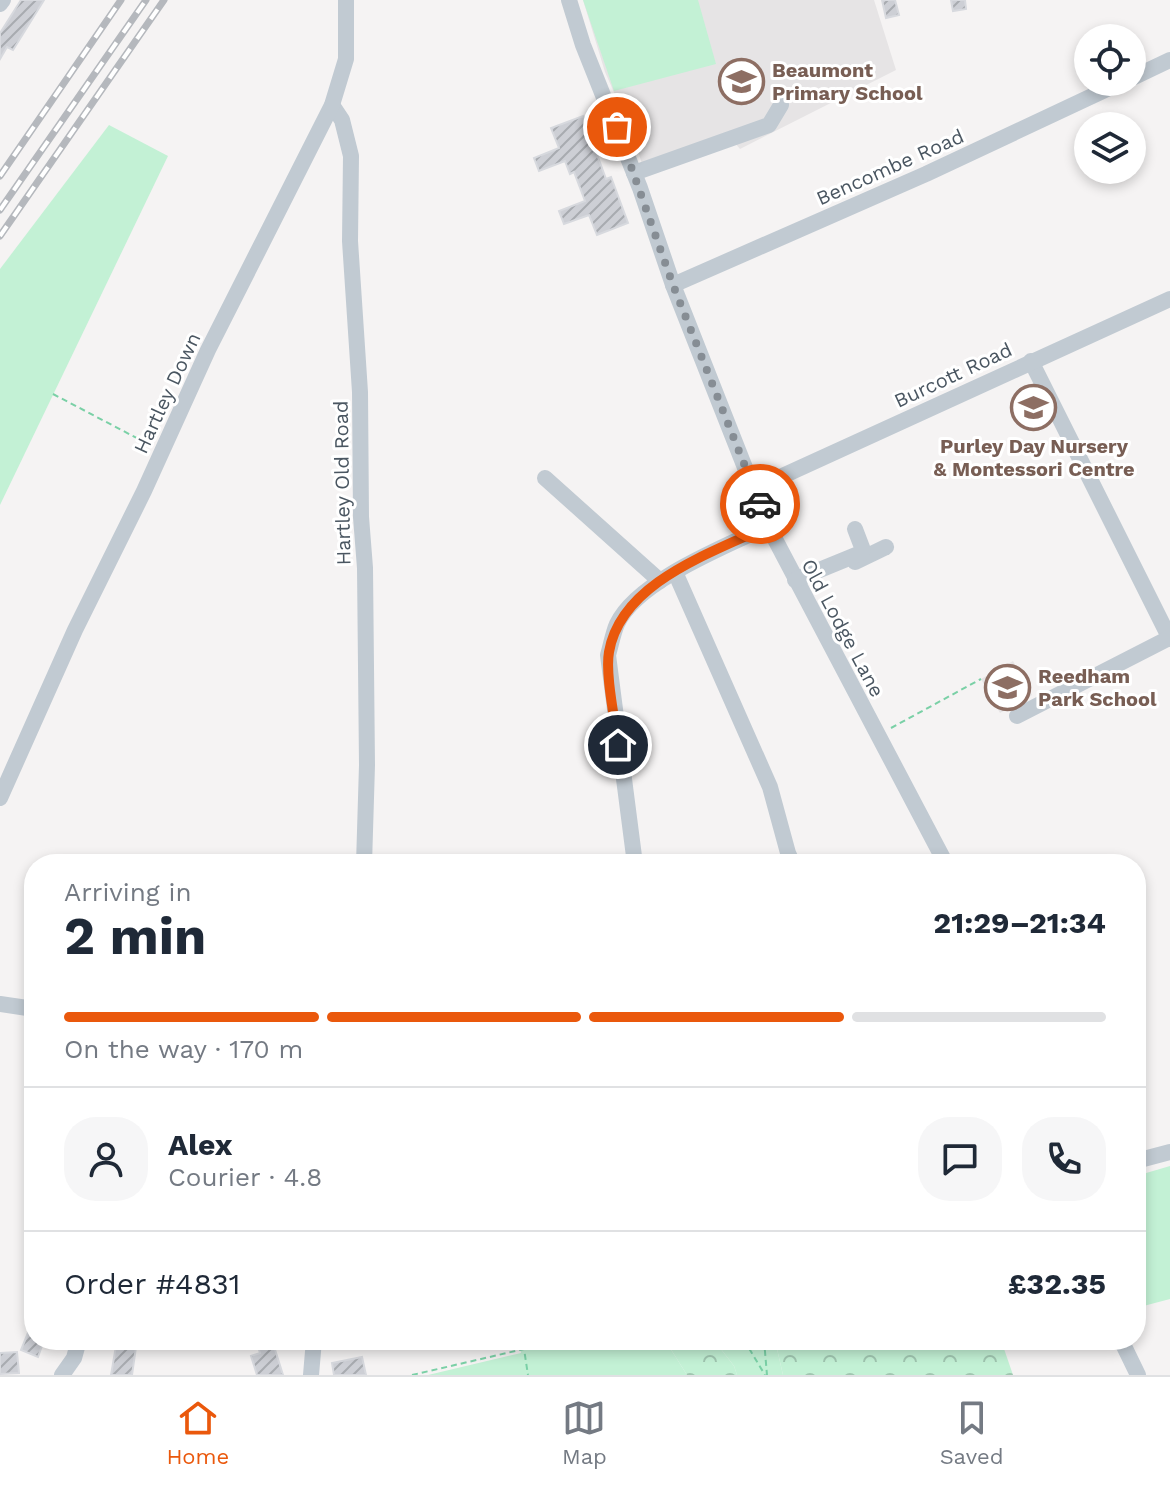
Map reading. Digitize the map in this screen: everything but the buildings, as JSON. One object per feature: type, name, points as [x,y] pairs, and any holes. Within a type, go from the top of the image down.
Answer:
[{"type":"street","name":"Hartley Down","points":[[0,798],[75,630],[208,350],[332,105],[346,59],[346,0]]},
{"type":"street","name":"Old Lodge Lane","points":[[569,0],[673,285],[768,526],[941,854]]},
{"type":"street","points":[[1146,71],[1170,60]]},
{"type":"street","name":"Bencombe Road","points":[[673,285],[926,174],[1092,96]]},
{"type":"street","name":"Hartley Old Road","points":[[332,105],[342,120],[351,156],[350,241],[360,392],[361,517],[365,568],[367,765],[364,854]]},
{"type":"street","points":[[634,173],[769,125],[781,105]]},
{"type":"street","name":"Burcott Road","points":[[754,489],[1170,299]]},
{"type":"street","points":[[1017,716],[1170,638],[1031,361]]},
{"type":"street","points":[[545,478],[660,581]]},
{"type":"street","points":[[634,854],[608,655],[617,623],[633,602],[660,581],[768,526]]},
{"type":"street","points":[[797,584],[861,553],[863,550],[855,529]]},
{"type":"street","points":[[797,584],[886,547]]},
{"type":"street","points":[[675,572],[770,787],[790,854]]},
{"type":"street","points":[[0,1004],[24,1008]]},
{"type":"street","points":[[1146,1158],[1170,1152]]},
{"type":"street","points":[[62,1375],[76,1350]]},
{"type":"street","points":[[311,1375],[313,1350]]},
{"type":"street","points":[[1126,1350],[1138,1375]]},
{"type":"path","points":[[53,394],[162,451]]},
{"type":"path","points":[[877,736],[981,679]]},
{"type":"path","points":[[412,1375],[520,1350]]},
{"type":"path","points":[[524,1350],[528,1375]]},
{"type":"path","points":[[752,1350],[766,1375]]},
{"type":"path","points":[[765,1350],[766,1375]]},
{"type":"shaded area","name":"Beaumont Primary School","points":[[583,0],[874,0],[896,70],[740,149],[735,143],[646,176],[632,133],[605,72]]},
{"type":"shaded area","name":"Reedham Park School","points":[[1013,661],[1032,695],[1000,713],[981,679]]},
{"type":"green space","points":[[583,0],[698,0],[716,64],[614,91]]},
{"type":"green space","points":[[109,125],[168,156],[0,505],[0,269]]},
{"type":"green space","points":[[1170,1166],[1170,1299],[1146,1305],[1146,1173]]},
{"type":"green space","points":[[521,1350],[671,1350],[687,1375],[428,1375],[521,1353]]},
{"type":"green space","points":[[671,1350],[722,1350],[737,1375],[687,1375]]},
{"type":"green space","points":[[722,1350],[777,1350],[783,1375],[737,1375]]},
{"type":"green space","points":[[777,1350],[1004,1350],[1013,1375],[783,1375]]},
{"type":"railway","points":[[0,176],[121,0]]},
{"type":"railway","points":[[0,210],[146,0]]},
{"type":"railway","points":[[0,236],[164,0]]},
{"type":"way so far","points":[[617,127],[673,285],[760,504]]},
{"type":"place","name":"Beaumont Primary School","points":[[741,82]]},
{"type":"place","name":"Purley Day Nursery & Montessori Centre","points":[[1034,407]]},
{"type":"place","name":"Reedham Park School","points":[[1007,687]]},
{"type":"route","points":[[618,745],[608,655],[617,623],[633,602],[660,581],[768,526],[760,504]]}]
